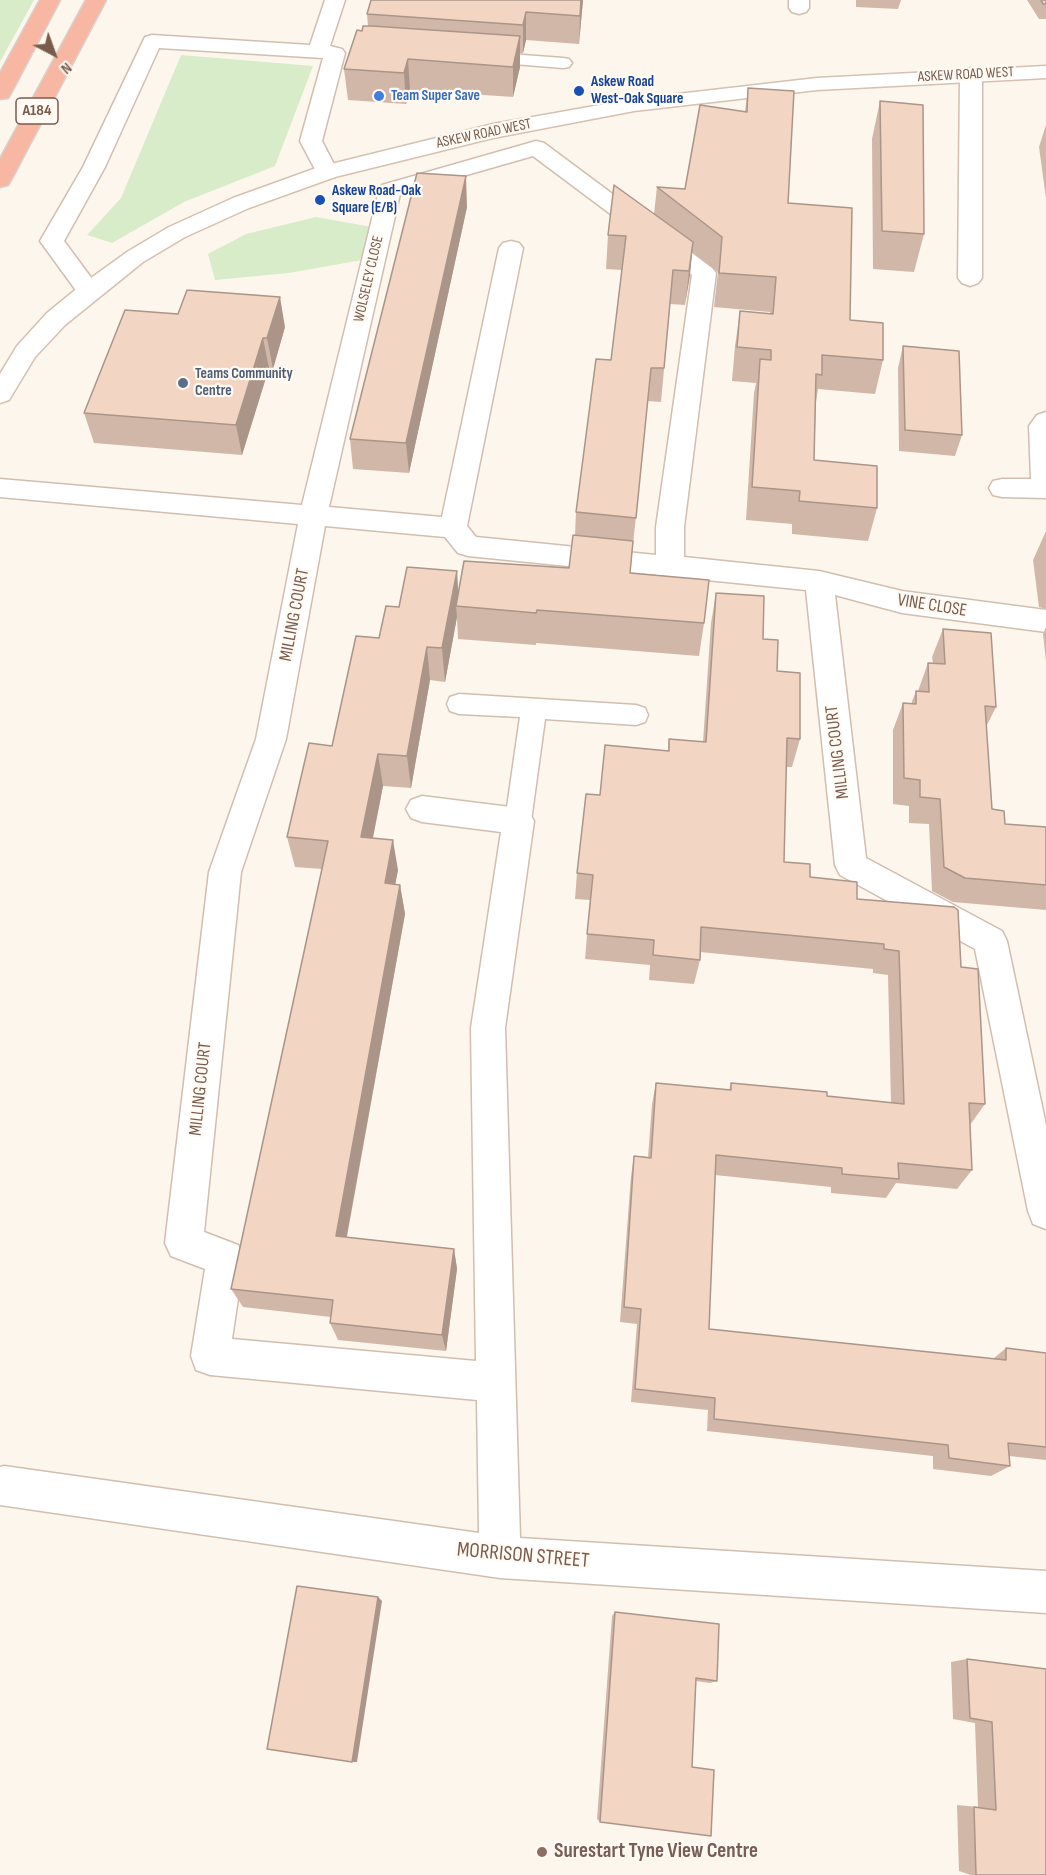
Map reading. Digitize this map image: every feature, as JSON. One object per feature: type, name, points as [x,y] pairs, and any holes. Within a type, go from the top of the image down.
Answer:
[{"type":"highway","name":"A184","points":[[0,93],[50,0]]},
{"type":"highway","name":"A184","points":[[0,180],[96,0]]},
{"type":"highway","points":[[74,42],[101,0]]},
{"type":"street","points":[[327,172],[311,141],[336,52],[335,0]]},
{"type":"street","points":[[88,291],[52,241],[94,167],[152,41],[336,52]]},
{"type":"street","name":"ASKEW ROAD WEST","points":[[0,394],[26,352],[56,319],[88,291],[135,257],[177,232],[241,203],[327,172],[483,133],[634,105],[817,84],[971,74],[1046,72]]},
{"type":"street","points":[[970,278],[971,74]]},
{"type":"street","name":"WOLSELEY CLOSE","points":[[313,516],[390,190],[536,148],[704,273],[670,527],[670,566]]},
{"type":"street","points":[[453,528],[511,248]]},
{"type":"street","points":[[1002,488],[1045,489],[1042,426],[1046,421]]},
{"type":"street","points":[[0,488],[453,528],[468,546],[819,581]]},
{"type":"street","name":"MILLING COURT","points":[[313,516],[271,739],[225,872],[184,1244],[225,1258],[210,1356],[495,1382]]},
{"type":"street","name":"MILLING COURT","points":[[819,581],[851,865],[990,941],[1046,1211]]},
{"type":"street","name":"VINE CLOSE","points":[[819,581],[902,602],[1046,621]]},
{"type":"street","points":[[422,810],[518,821],[488,1028],[500,1557]]},
{"type":"street","name":"MORRISON STREET","points":[[4,1486],[500,1557],[1046,1592]]},
{"type":"lane","points":[[469,56],[563,63]]},
{"type":"lane","points":[[459,704],[636,715]]},
{"type":"lane","points":[[518,821],[534,707]]},
{"type":"green space","points":[[0,0],[34,0],[0,62]]},
{"type":"green space","points":[[181,55],[313,66],[275,166],[184,202],[112,243],[87,235],[121,198]]},
{"type":"green space","points":[[316,217],[372,227],[362,260],[289,273],[215,280],[208,254],[246,234]]},
{"type":"building","points":[[371,0],[581,0],[580,16],[526,12],[523,25],[367,14]]},
{"type":"building","points":[[363,26],[520,36],[513,67],[408,59],[404,73],[344,69],[357,30],[362,31]]},
{"type":"building","points":[[748,88],[794,91],[788,203],[852,208],[850,320],[883,323],[883,360],[822,355],[822,375],[816,374],[814,460],[877,466],[877,508],[799,501],[800,491],[752,487],[760,359],[771,360],[771,350],[737,347],[740,311],[773,314],[776,277],[719,273],[722,237],[657,187],[685,189],[700,105],[747,112]]},
{"type":"building","points":[[880,101],[923,105],[924,234],[882,231]]},
{"type":"building","points":[[417,173],[466,176],[406,443],[350,439]]},
{"type":"building","points":[[614,185],[693,242],[689,271],[673,270],[664,368],[651,368],[636,518],[576,512],[596,359],[611,360],[626,236],[608,235]]},
{"type":"building","name":"Teams Community Centre","points":[[187,290],[280,297],[267,338],[263,338],[236,425],[84,413],[125,310],[178,314]]},
{"type":"building","points":[[903,346],[959,351],[962,435],[905,430]]},
{"type":"building","points":[[573,535],[633,541],[630,573],[709,580],[704,623],[456,606],[464,561],[569,568]]},
{"type":"building","points":[[407,567],[457,571],[442,648],[427,647],[407,756],[378,754],[361,837],[393,840],[385,883],[400,885],[336,1236],[454,1249],[442,1335],[330,1323],[333,1300],[231,1289],[328,841],[287,837],[309,743],[332,746],[356,636],[379,638],[386,606],[399,607]]},
{"type":"building","points":[[716,593],[764,596],[763,639],[778,640],[777,671],[800,673],[800,739],[787,738],[784,862],[810,864],[810,877],[857,882],[857,899],[954,907],[958,910],[961,967],[978,969],[985,1104],[969,1103],[972,1170],[898,1163],[899,1179],[842,1174],[842,1168],[716,1155],[709,1329],[1006,1360],[1006,1348],[1046,1353],[1046,1447],[1008,1443],[1010,1466],[949,1458],[948,1445],[714,1419],[715,1398],[635,1389],[641,1309],[624,1307],[634,1156],[651,1158],[656,1083],[731,1090],[731,1083],[827,1092],[827,1096],[904,1104],[899,951],[884,949],[884,944],[701,927],[700,960],[653,955],[654,940],[587,934],[593,875],[577,873],[586,794],[600,795],[605,745],[669,751],[669,739],[706,742]]},
{"type":"building","points":[[943,629],[991,633],[996,707],[985,706],[992,809],[1004,811],[1005,824],[1046,827],[1046,885],[965,878],[944,867],[940,799],[920,797],[920,780],[904,778],[903,703],[916,704],[916,691],[929,692],[928,663],[945,664]]},
{"type":"building","points":[[297,1586],[378,1597],[352,1762],[267,1749]]},
{"type":"building","points":[[615,1612],[719,1624],[717,1681],[696,1678],[692,1767],[714,1770],[711,1836],[600,1822]]},
{"type":"building","points":[[967,1659],[1046,1669],[1046,1875],[976,1875],[974,1807],[996,1810],[992,1722],[970,1718]]},
{"type":"place","name":"Askew Road West-Oak Square","points":[[579,91]]},
{"type":"place","name":"Team Super Save","points":[[379,96]]},
{"type":"place","name":"Askew Road-Oak Square (E/B)","points":[[320,200]]},
{"type":"place","name":"Teams Community Centre","points":[[183,383]]},
{"type":"place","name":"Surestart Tyne View Centre","points":[[542,1852]]}]
